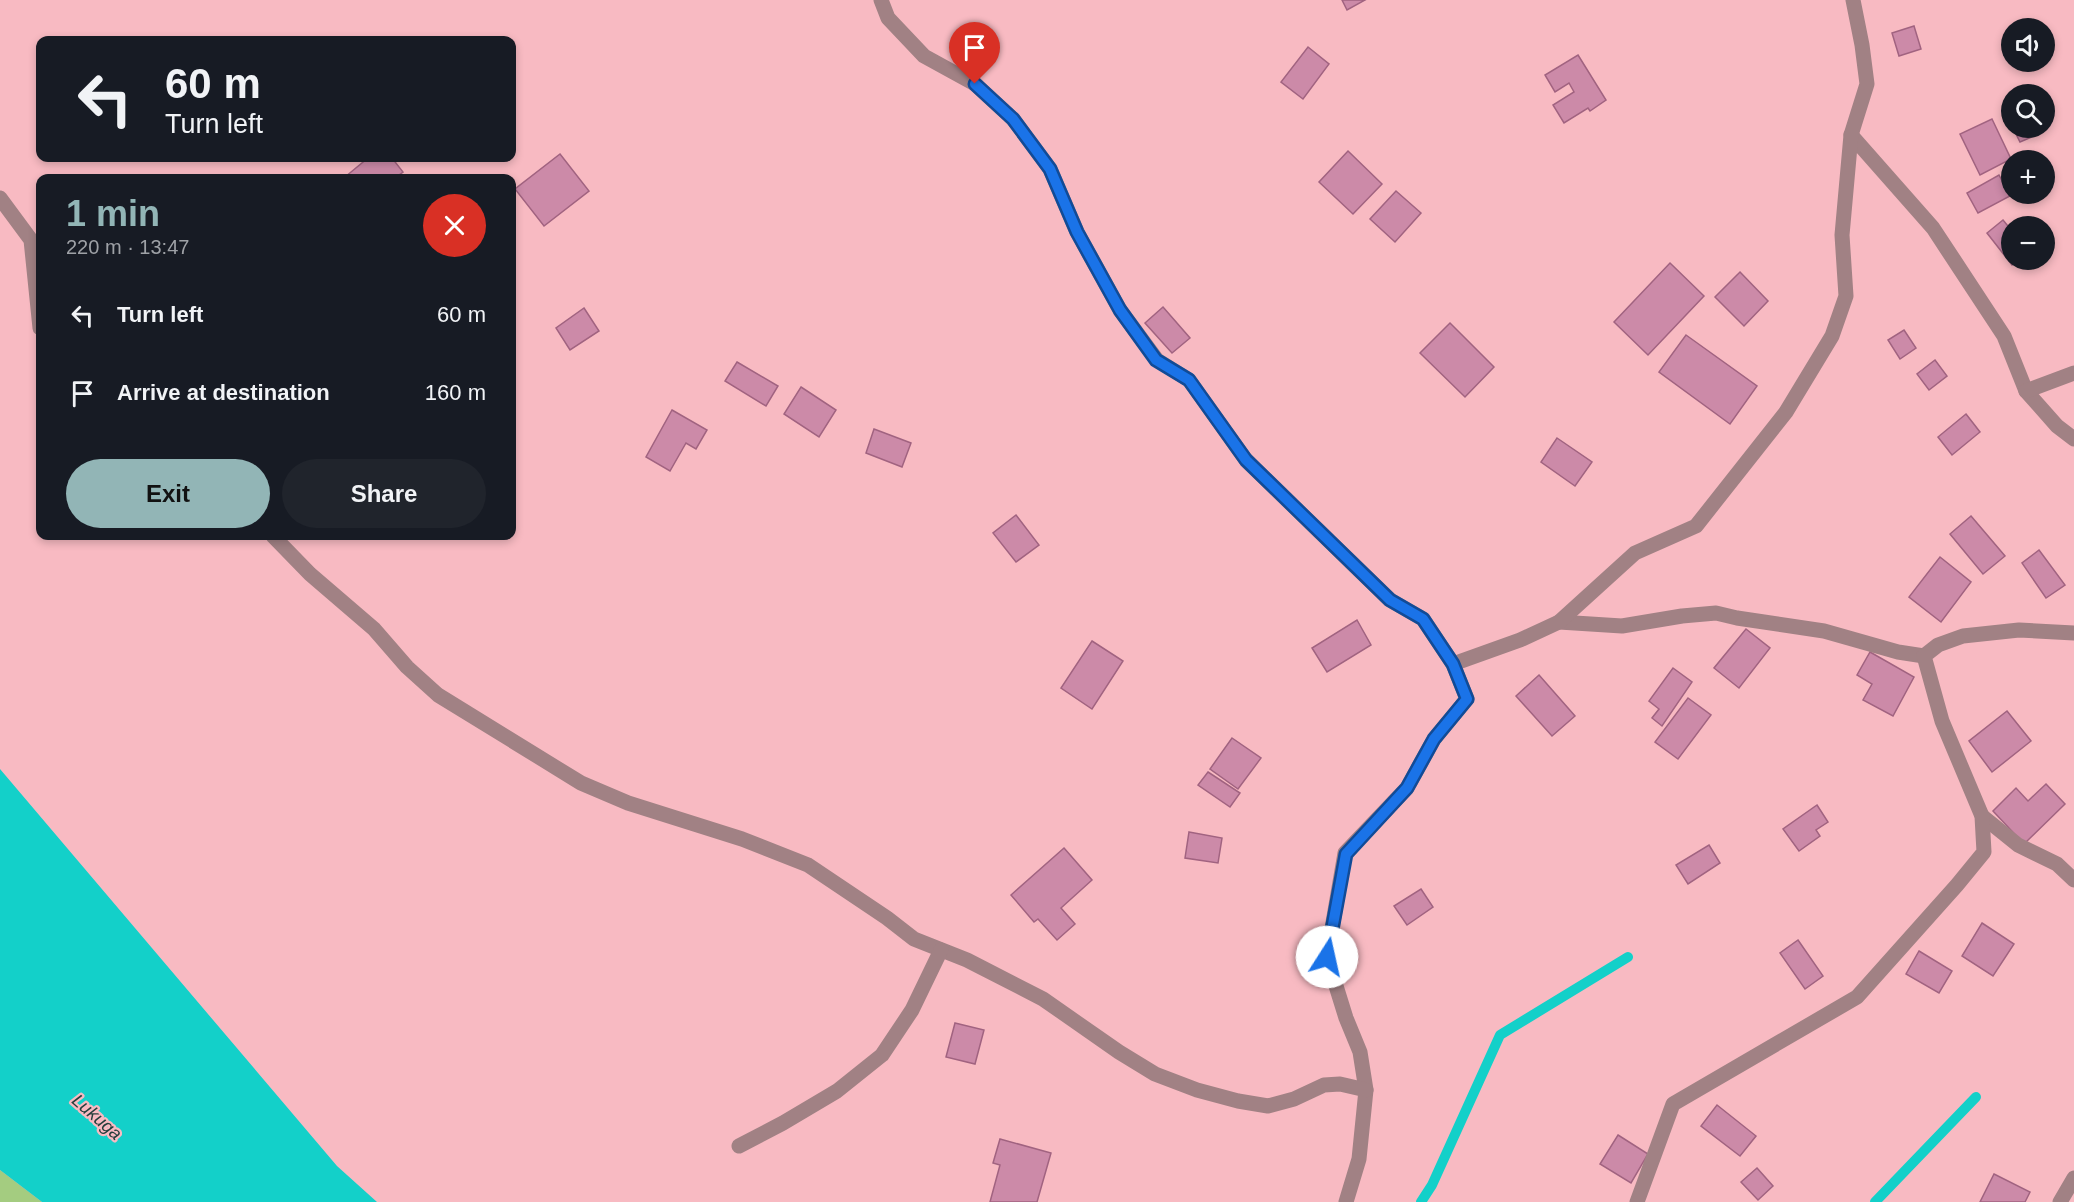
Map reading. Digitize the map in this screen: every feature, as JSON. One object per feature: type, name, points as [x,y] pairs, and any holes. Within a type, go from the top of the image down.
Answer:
[{"type":"street","points":[[881,0],[888,18],[924,56],[975,84],[1013,119],[1050,169],[1077,232],[1120,310],[1156,360],[1189,380],[1246,460],[1390,600],[1423,619],[1453,664],[1467,699],[1434,739],[1407,788],[1346,854],[1327,957],[1359,1052],[1366,1090],[1359,1159],[1346,1202]]},
{"type":"street","points":[[1453,664],[1520,640],[1559,622],[1635,553],[1696,526],[1785,412],[1832,336],[1846,296],[1842,235],[1851,135],[1867,84],[1853,0]]},
{"type":"street","points":[[1851,135],[1933,228],[2004,336],[2026,391],[2057,426],[2074,439]]},
{"type":"street","points":[[0,198],[31,240],[36,289]]},
{"type":"street","points":[[2026,391],[2074,373]]},
{"type":"street","points":[[277,540],[310,573],[374,629],[407,667],[438,695],[492,729],[581,783],[628,803],[742,839],[808,864],[914,939],[967,960],[1043,999],[1155,1074],[1197,1090],[1268,1106],[1294,1099],[1324,1085],[1340,1084],[1366,1090]]},
{"type":"street","points":[[1559,622],[1622,626],[1716,613],[1824,631],[1924,657]]},
{"type":"street","points":[[1924,657],[1938,645],[1963,636],[2019,630],[2074,633]]},
{"type":"street","points":[[1637,1202],[1673,1104],[1857,997],[1984,852],[1982,816],[1942,721],[1924,657]]},
{"type":"street","points":[[1982,816],[2018,845],[2057,864],[2074,880]]},
{"type":"street","points":[[739,1146],[837,1091],[882,1055],[912,1010],[941,950]]},
{"type":"street","points":[[2060,1202],[2074,1178]]},
{"type":"green space","points":[[0,1170],[42,1202],[0,1202]]},
{"type":"water","name":"Lukuga","points":[[0,769],[337,1166],[377,1202],[42,1202],[0,1170]]},
{"type":"building","points":[[1342,0],[1365,0],[1347,10]]},
{"type":"building","points":[[1914,26],[1921,49],[1899,56],[1892,33]]},
{"type":"building","points":[[1308,47],[1329,64],[1303,99],[1281,82]]},
{"type":"building","points":[[1578,55],[1606,100],[1590,111],[1588,108],[1564,123],[1553,105],[1574,92],[1569,83],[1555,92],[1545,75]]},
{"type":"building","points":[[1992,119],[2007,150],[2001,150],[2001,164],[1980,175],[1960,134]]},
{"type":"building","points":[[2018,138],[2030,138],[2020,142]]},
{"type":"building","points":[[1348,151],[1382,184],[1353,214],[1319,182]]},
{"type":"building","points":[[560,154],[589,191],[544,226],[516,188]]},
{"type":"building","points":[[363,162],[395,162],[403,172],[400,174],[349,174]]},
{"type":"building","points":[[1999,175],[2001,179],[2001,201],[1978,213],[1967,193]]},
{"type":"building","points":[[1396,191],[1421,213],[1395,242],[1370,219]]},
{"type":"building","points":[[2001,222],[2001,251],[1987,233]]},
{"type":"building","points":[[1670,263],[1704,296],[1648,355],[1614,322]]},
{"type":"building","points":[[1740,272],[1768,301],[1744,326],[1715,297]]},
{"type":"building","points":[[1163,307],[1190,338],[1172,353],[1145,323]]},
{"type":"building","points":[[584,308],[599,331],[570,350],[556,328]]},
{"type":"building","points":[[1450,323],[1494,367],[1465,397],[1420,353]]},
{"type":"building","points":[[1904,330],[1916,348],[1900,359],[1888,340]]},
{"type":"building","points":[[1686,335],[1757,386],[1730,424],[1659,372]]},
{"type":"building","points":[[1935,360],[1947,376],[1929,390],[1917,374]]},
{"type":"building","points":[[737,362],[778,386],[766,406],[725,381]]},
{"type":"building","points":[[801,387],[836,410],[819,437],[784,414]]},
{"type":"building","points":[[672,410],[707,430],[696,449],[686,443],[670,471],[646,457]]},
{"type":"building","points":[[1966,414],[1980,432],[1952,455],[1938,437]]},
{"type":"building","points":[[874,429],[911,443],[902,467],[866,453]]},
{"type":"building","points":[[1557,438],[1592,462],[1575,486],[1541,462]]},
{"type":"building","points":[[1016,515],[1039,545],[1016,562],[993,533]]},
{"type":"building","points":[[1971,516],[2005,556],[1983,574],[1950,534]]},
{"type":"building","points":[[2039,550],[2065,585],[2046,598],[2022,563]]},
{"type":"building","points":[[1940,557],[1971,582],[1941,622],[1909,597]]},
{"type":"building","points":[[1357,620],[1371,645],[1327,672],[1312,648]]},
{"type":"building","points":[[1746,629],[1770,648],[1739,688],[1714,668]]},
{"type":"building","points":[[1092,641],[1123,661],[1092,709],[1061,688]]},
{"type":"building","points":[[1870,652],[1914,677],[1893,716],[1863,700],[1872,684],[1857,675]]},
{"type":"building","points":[[1673,668],[1692,682],[1662,726],[1652,718],[1659,709],[1649,701]]},
{"type":"building","points":[[1539,675],[1575,716],[1552,736],[1516,696]]},
{"type":"building","points":[[1688,698],[1711,715],[1678,759],[1655,742]]},
{"type":"building","points":[[2007,711],[2031,741],[1992,772],[1969,741]]},
{"type":"building","points":[[1232,738],[1261,758],[1238,789],[1210,769]]},
{"type":"building","points":[[1208,772],[1240,793],[1230,807],[1198,785]]},
{"type":"building","points":[[2046,784],[2065,804],[2024,844],[1993,811],[2016,788],[2028,801]]},
{"type":"building","points":[[1817,805],[1828,822],[1816,830],[1820,836],[1799,851],[1783,829]]},
{"type":"building","points":[[1189,832],[1222,838],[1218,863],[1185,858]]},
{"type":"building","points":[[1709,845],[1720,863],[1688,884],[1676,865]]},
{"type":"building","points":[[1064,848],[1092,880],[1061,908],[1075,924],[1057,940],[1038,919],[1034,922],[1011,895]]},
{"type":"building","points":[[1421,889],[1433,907],[1407,925],[1394,906]]},
{"type":"building","points":[[1982,923],[2014,944],[1993,976],[1962,956]]},
{"type":"building","points":[[1798,940],[1823,976],[1805,989],[1780,953]]},
{"type":"building","points":[[1919,951],[1952,971],[1939,993],[1906,974]]},
{"type":"building","points":[[955,1023],[984,1030],[975,1064],[946,1057]]},
{"type":"building","points":[[1717,1105],[1756,1136],[1740,1156],[1701,1126]]},
{"type":"building","points":[[1618,1135],[1648,1154],[1631,1183],[1600,1164]]},
{"type":"building","points":[[1000,1139],[1051,1153],[1037,1202],[990,1202],[1000,1165],[993,1163]]},
{"type":"building","points":[[1757,1168],[1773,1186],[1758,1200],[1741,1182]]},
{"type":"building","points":[[1994,1174],[2030,1192],[2025,1202],[1980,1202]]},
{"type":"waterway","points":[[1421,1202],[1432,1185],[1500,1035],[1628,957]]},
{"type":"waterway","points":[[1875,1202],[1976,1097]]},
{"type":"route","points":[[975,84],[1013,119],[1050,169],[1077,232],[1120,310],[1156,360],[1189,380],[1246,460],[1390,600],[1423,619],[1453,664],[1467,699],[1434,739],[1407,788],[1346,854],[1327,957]]}]
